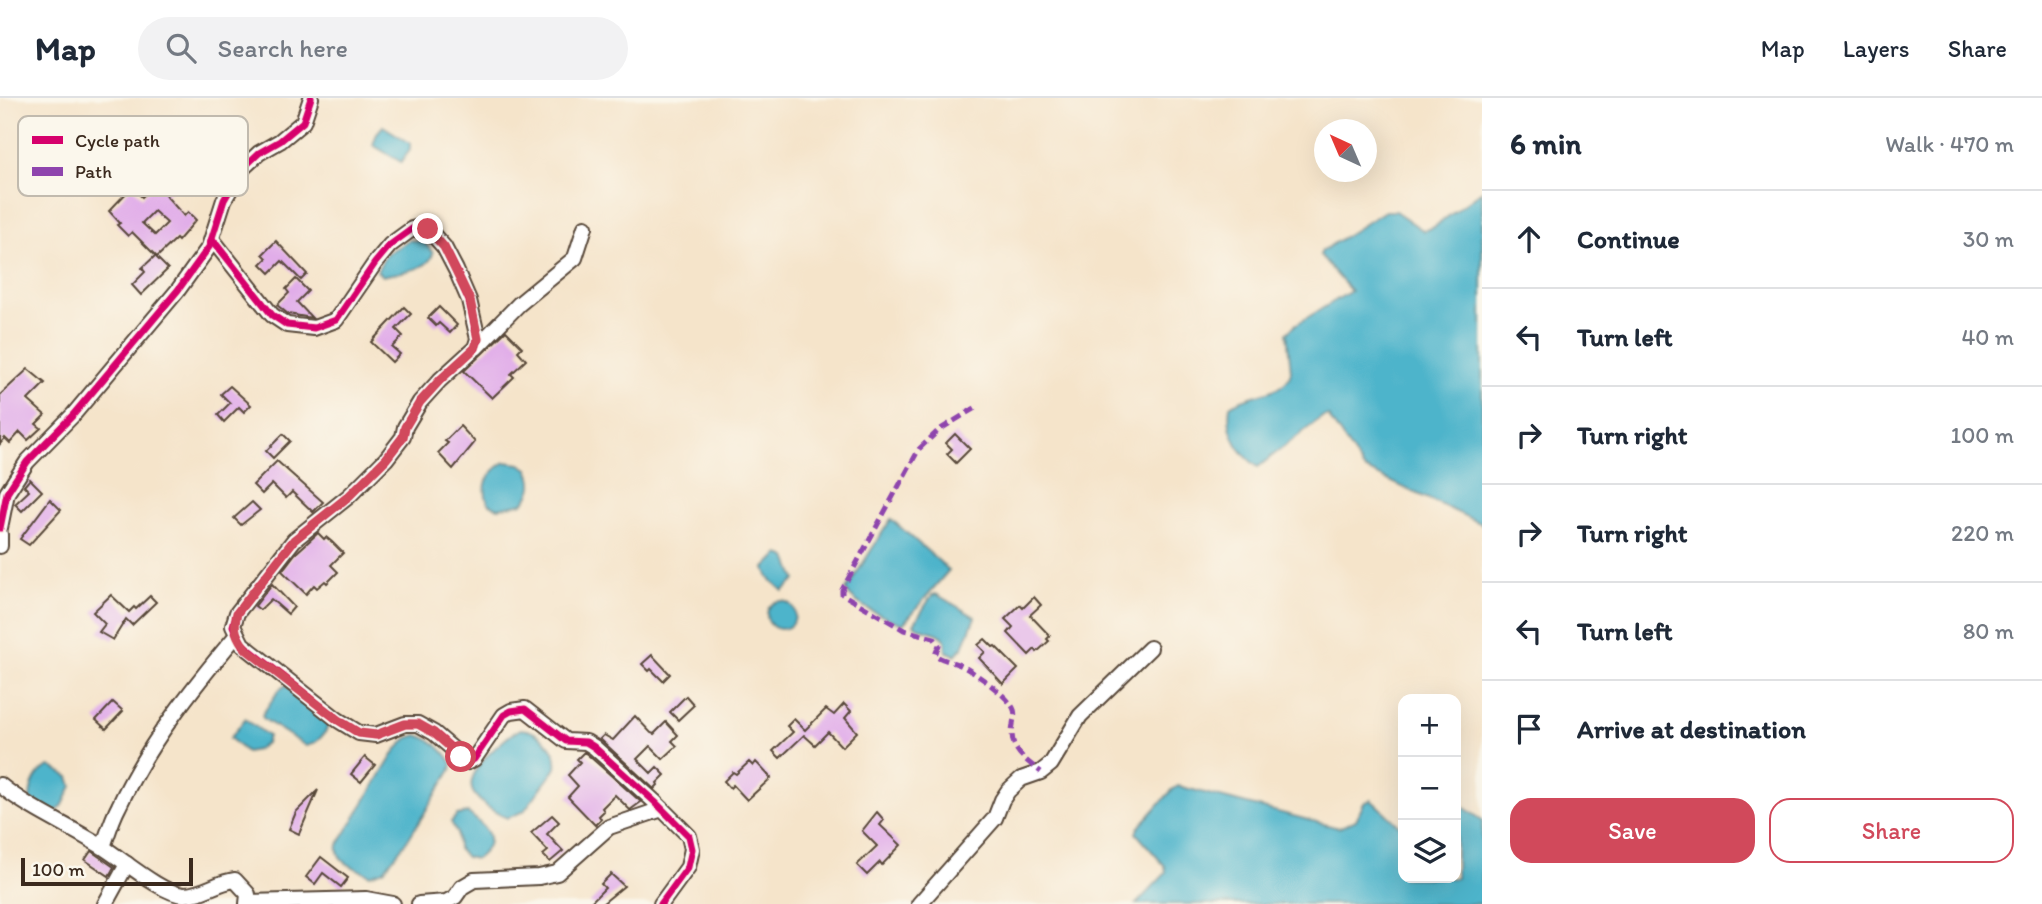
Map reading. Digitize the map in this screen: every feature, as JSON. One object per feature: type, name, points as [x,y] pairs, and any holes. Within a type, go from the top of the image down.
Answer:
[{"type":"street","points":[[248,163],[303,122],[311,98]]},
{"type":"street","points":[[0,528],[7,493],[27,462],[73,415],[178,290],[209,247],[226,196]]},
{"type":"street","points":[[585,228],[575,258],[519,304],[440,380],[420,402],[405,427],[403,437],[377,469],[349,496],[294,540],[237,613],[233,626],[236,636],[247,650],[359,733],[376,735],[405,724],[418,724],[434,733],[468,762],[474,759],[504,715],[524,709],[566,741],[586,742],[594,747],[689,836],[692,849],[688,867],[661,904]]},
{"type":"street","points":[[212,239],[272,315],[286,325],[314,328],[336,320],[375,262],[390,245],[412,229],[428,229],[444,247],[470,300],[478,339],[475,348]]},
{"type":"street","points":[[0,534],[0,546]]},
{"type":"street","points":[[103,847],[119,806],[161,733],[236,636]]},
{"type":"street","points":[[919,904],[996,818],[1008,791],[1021,779],[1041,772],[1051,764],[1080,716],[1150,648]]},
{"type":"street","points":[[0,785],[21,802],[182,895],[197,893],[221,881],[235,880],[248,894],[248,903],[366,899],[393,904]]},
{"type":"street","points":[[419,904],[446,902],[474,880],[539,877],[557,873],[609,827],[662,809]]},
{"type":"street","points":[[105,904],[127,864]]},
{"type":"water","points":[[383,126],[410,143],[410,150],[401,162],[373,145]]},
{"type":"water","points":[[1482,191],[1482,524],[1364,469],[1328,416],[1322,417],[1258,467],[1235,441],[1230,424],[1230,406],[1283,385],[1291,371],[1287,333],[1295,325],[1351,291],[1320,255],[1322,251],[1385,211],[1395,211],[1424,231],[1434,227]]},
{"type":"water","points":[[410,240],[424,242],[433,253],[431,259],[412,270],[382,276],[377,271],[386,254]]},
{"type":"water","points":[[505,462],[520,464],[528,469],[532,487],[523,503],[498,508],[488,503],[485,490],[490,475]]},
{"type":"water","points":[[891,519],[949,570],[903,624],[864,606],[846,590]]},
{"type":"water","points":[[779,554],[787,557],[796,580],[783,591],[769,578],[765,568]]},
{"type":"water","points":[[936,594],[975,617],[963,647],[955,655],[946,651],[943,637],[914,624],[932,595]]},
{"type":"water","points":[[781,601],[791,605],[795,615],[791,625],[781,629],[771,625],[767,615],[771,605]]},
{"type":"water","points":[[286,685],[329,722],[321,737],[310,745],[306,746],[264,719],[262,715],[279,690]]},
{"type":"water","points":[[245,719],[268,736],[266,743],[257,750],[246,752],[230,738]]},
{"type":"water","points":[[520,729],[534,733],[546,741],[554,754],[556,768],[524,811],[508,818],[479,800],[473,792],[472,784],[474,775],[487,756]]},
{"type":"water","points":[[417,735],[441,749],[452,763],[451,770],[409,838],[384,870],[370,875],[343,861],[338,845],[396,750],[408,738]]},
{"type":"water","points":[[50,766],[69,777],[72,786],[63,805],[55,813],[30,800],[35,780],[41,771]]},
{"type":"water","points":[[1178,786],[1339,828],[1356,820],[1364,803],[1371,800],[1398,824],[1398,883],[1461,883],[1461,805],[1482,820],[1482,904],[1136,904],[1166,873],[1165,866],[1136,833]]},
{"type":"water","points":[[468,813],[488,834],[488,846],[476,859],[466,857],[458,849],[457,833],[451,822],[457,815]]},
{"type":"building","points":[[123,196],[166,196],[184,216],[188,212],[196,220],[178,241],[176,239],[157,257],[132,232],[128,236],[117,225],[120,223],[109,211]],"holes":[[[154,211],[167,223],[155,235],[142,223]]]},
{"type":"building","points":[[276,241],[307,274],[301,280],[282,261],[270,273],[261,264],[267,258],[263,254]]},
{"type":"building","points":[[155,256],[168,269],[141,295],[132,285],[145,272],[142,268]]},
{"type":"building","points":[[296,279],[308,291],[297,302],[312,318],[288,314],[277,305],[289,293],[286,289]]},
{"type":"building","points":[[404,307],[411,314],[396,329],[403,336],[392,347],[400,354],[392,362],[371,342]]},
{"type":"building","points":[[439,307],[457,325],[450,333],[439,323],[436,326],[428,318]]},
{"type":"building","points":[[506,331],[522,347],[518,351],[526,360],[511,374],[514,377],[492,398],[464,371]]},
{"type":"building","points":[[28,369],[45,383],[28,400],[45,415],[36,424],[41,428],[28,440],[20,432],[10,443],[5,438],[0,444],[0,395]]},
{"type":"building","points":[[230,386],[251,405],[244,412],[239,407],[224,422],[218,415],[230,403],[221,394]]},
{"type":"building","points":[[460,426],[475,442],[453,469],[438,453],[448,443],[445,441]]},
{"type":"building","points":[[283,434],[290,441],[273,458],[266,451]]},
{"type":"building","points":[[955,434],[970,449],[956,463],[947,454],[952,449],[946,443]]},
{"type":"building","points":[[277,461],[323,502],[313,512],[292,492],[286,498],[272,484],[262,494],[253,485]]},
{"type":"building","points":[[30,479],[42,491],[22,511],[15,504],[29,491],[24,486]]},
{"type":"building","points":[[50,499],[61,510],[29,545],[20,539]]},
{"type":"building","points":[[252,502],[260,510],[241,525],[234,518]]},
{"type":"building","points":[[318,533],[343,553],[331,565],[338,572],[327,583],[325,581],[317,588],[314,585],[306,594],[282,571],[295,554]]},
{"type":"building","points":[[272,584],[294,607],[288,614],[271,599],[260,610],[255,606]]},
{"type":"building","points":[[111,595],[129,612],[150,596],[156,602],[132,625],[126,619],[113,640],[99,632],[105,624],[93,612]]},
{"type":"building","points":[[1034,597],[1041,605],[1030,615],[1050,636],[1047,639],[1049,641],[1037,652],[1035,649],[1029,655],[1008,633],[1013,627],[1005,619],[1020,605],[1023,608]]},
{"type":"building","points":[[985,639],[1018,669],[1003,684],[979,658],[985,652],[978,645]]},
{"type":"building","points":[[652,655],[670,674],[663,681],[642,664]]},
{"type":"building","points":[[686,696],[694,705],[678,720],[670,712]]},
{"type":"building","points":[[113,702],[123,711],[106,729],[96,720]]},
{"type":"building","points":[[844,704],[851,711],[845,718],[857,732],[842,747],[828,732],[815,745],[804,735],[780,758],[773,751],[793,732],[787,726],[794,719],[805,730],[826,709],[834,715]]},
{"type":"building","points":[[635,716],[651,733],[654,734],[666,722],[678,735],[672,741],[677,746],[663,759],[650,746],[637,759],[651,773],[657,767],[665,775],[654,789],[600,739],[604,735],[613,740]]},
{"type":"building","points":[[584,752],[641,802],[630,810],[615,795],[602,808],[604,811],[599,816],[601,819],[595,825],[568,797],[578,786],[568,775],[580,762],[577,759]]},
{"type":"building","points":[[365,757],[375,765],[361,782],[351,774]]},
{"type":"building","points":[[749,762],[753,766],[756,762],[771,778],[747,800],[733,785],[730,788],[724,781]]},
{"type":"building","points":[[318,790],[299,834],[289,829],[296,812]]},
{"type":"building","points":[[877,812],[884,820],[880,825],[901,845],[882,865],[880,862],[867,875],[857,865],[877,846],[862,831]]},
{"type":"building","points":[[552,815],[559,822],[547,834],[563,851],[550,862],[543,855],[548,851],[531,833]]},
{"type":"building","points":[[91,851],[114,867],[109,876],[85,860]]},
{"type":"building","points":[[321,857],[348,878],[341,887],[323,873],[315,884],[306,877]]},
{"type":"building","points":[[611,874],[624,886],[602,904],[589,904],[605,888],[601,884]]},
{"type":"marked path","points":[[975,408],[939,430],[919,449],[842,594],[904,630],[934,638],[939,645],[935,655],[966,668],[999,692],[1014,710],[1012,733],[1015,747],[1023,758],[1041,772]]},
{"type":"cycle path","points":[[248,163],[303,122],[311,98]]},
{"type":"cycle path","points":[[0,528],[7,493],[27,462],[73,415],[178,290],[209,247],[226,196]]},
{"type":"cycle path","points":[[212,239],[272,315],[287,325],[314,328],[336,320],[390,245],[412,229],[428,229],[444,247],[456,270],[469,300],[478,339],[475,348],[420,402],[405,427],[403,437],[386,459],[349,496],[294,540],[237,613],[233,626],[242,644],[338,720],[359,733],[376,735],[405,724],[418,724],[434,733],[468,762],[474,759],[504,715],[525,709],[566,741],[586,742],[655,802],[689,836],[692,849],[688,867],[661,904]]},
{"type":"route","points":[[428,229],[444,247],[470,300],[478,339],[475,348],[420,402],[405,427],[403,437],[386,459],[349,496],[294,540],[237,613],[233,626],[236,636],[247,650],[359,733],[376,735],[405,724],[418,724],[434,733],[461,757]]}]
